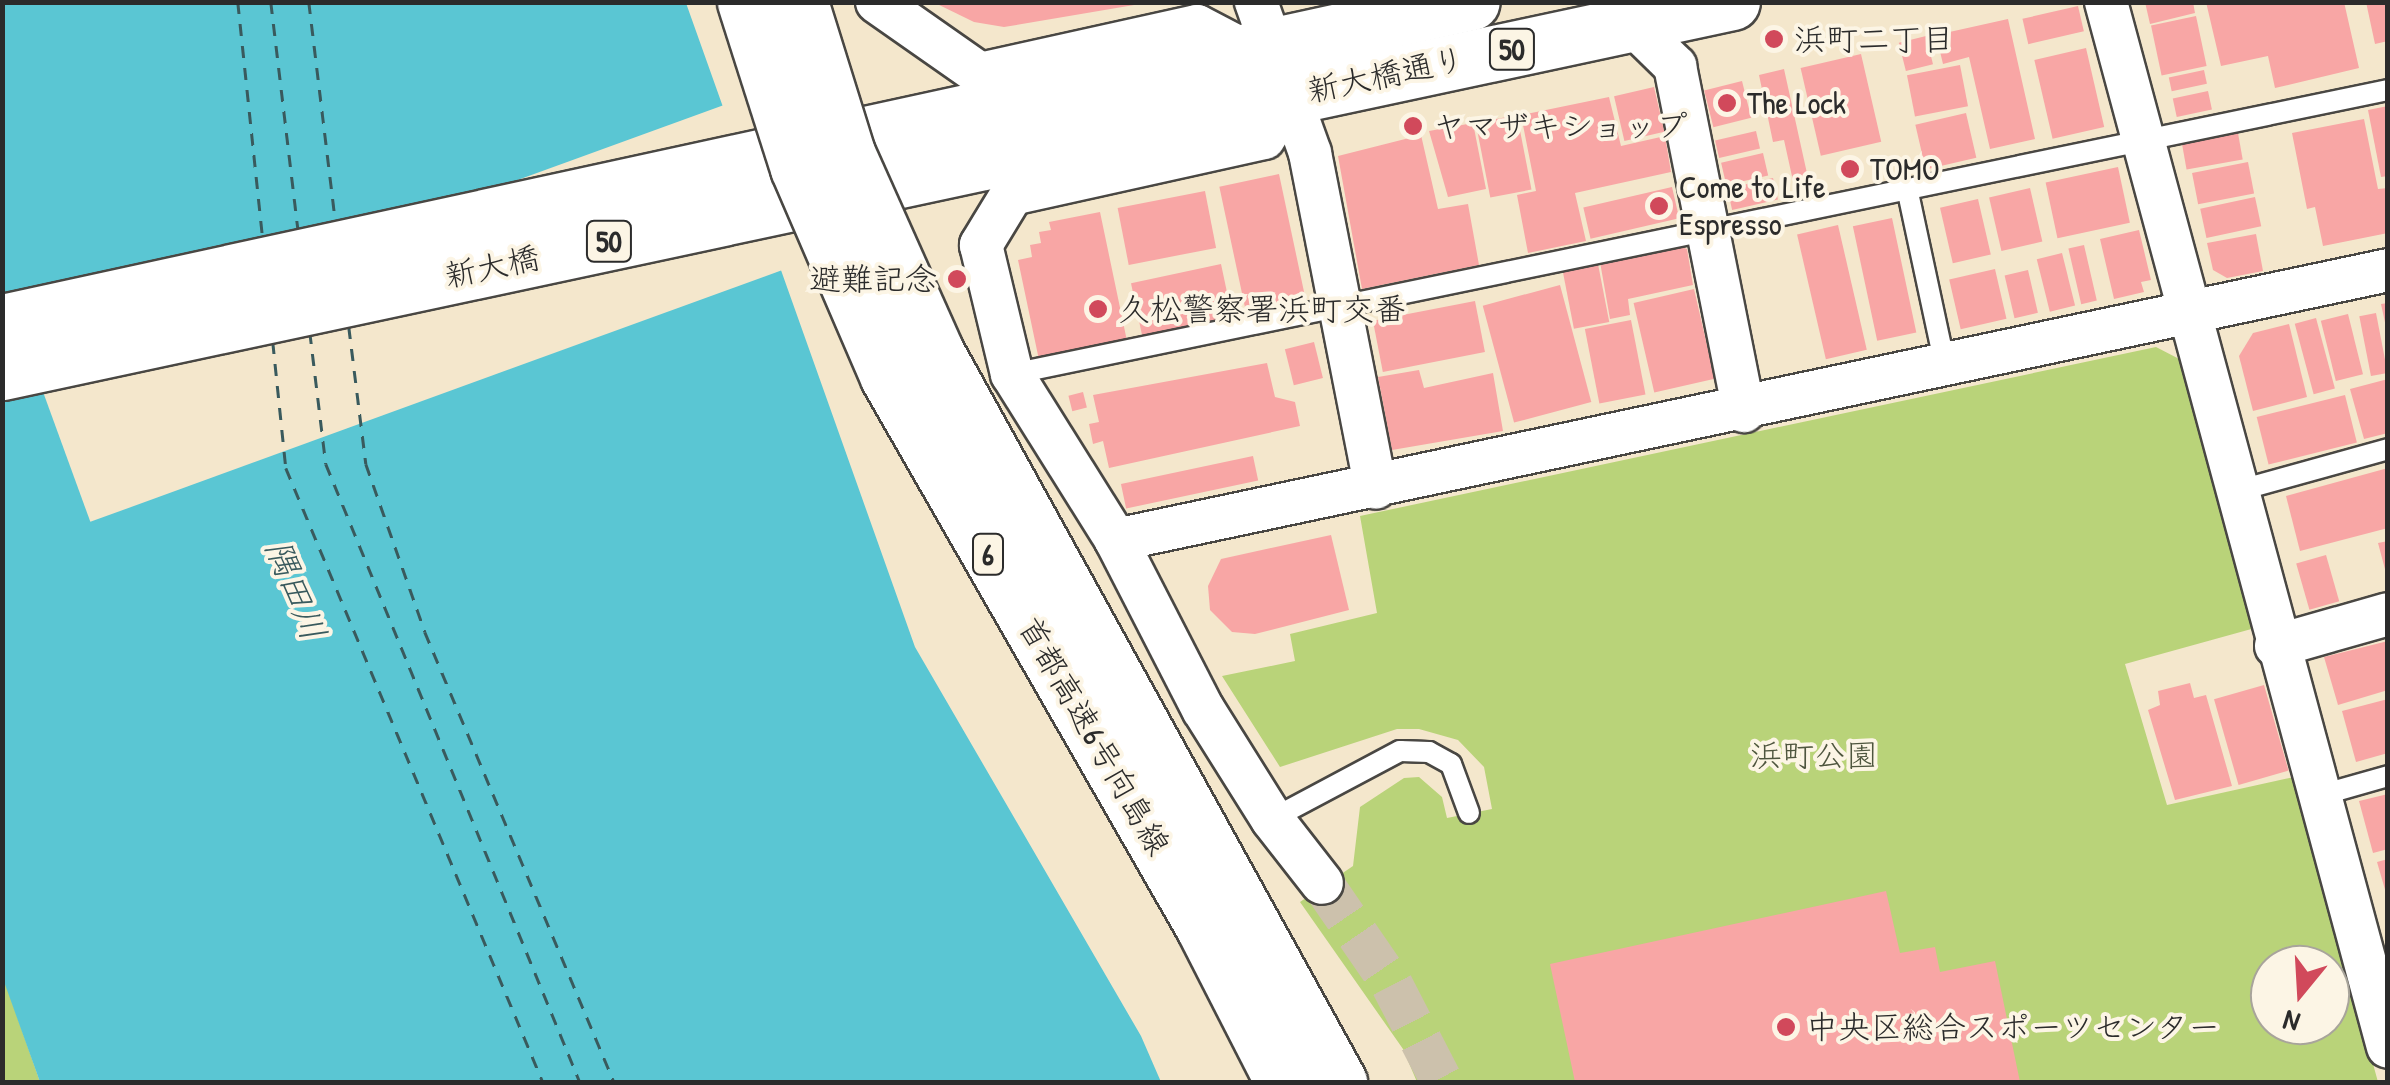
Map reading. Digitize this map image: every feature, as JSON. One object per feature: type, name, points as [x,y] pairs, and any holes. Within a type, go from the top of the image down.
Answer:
[{"type":"main road","name":"首都高速6号向島線","points":[[745,2],[798,168],[888,377],[1202,926],[1283,1082]]},
{"type":"main road","name":"首都高速6号向島線","points":[[800,2],[848,153],[938,354],[1339,1082]]},
{"type":"main road","name":"新大橋通り","points":[[1248,61],[1472,2]]},
{"type":"main road","name":"新大橋通り","points":[[1248,61],[1631,24],[1732,2]]},
{"type":"main road","name":"新大橋","points":[[2,322],[1248,61]]},
{"type":"main road","name":"新大橋","points":[[2,372],[1248,61]]},
{"type":"street","points":[[877,2],[980,74],[1197,26],[1248,61],[1342,306],[1376,488]]},
{"type":"street","points":[[2106,2],[2140,141],[2318,796],[2373,942],[2388,1046]]},
{"type":"street","points":[[1631,24],[1676,66],[1744,411]]},
{"type":"street","points":[[1248,61],[1264,138],[1012,194],[981,245],[1012,374],[1116,540],[1203,709],[1272,819],[1322,883]]},
{"type":"street","points":[[1116,540],[1744,411],[2388,270]]},
{"type":"street","points":[[2276,646],[2388,614]]},
{"type":"lane","points":[[1012,374],[2388,90]]},
{"type":"lane","points":[[1907,188],[1946,368]]},
{"type":"lane","points":[[2237,491],[2388,449]]},
{"type":"lane","points":[[1272,819],[1400,751],[1429,752],[1451,764],[1469,812]]},
{"type":"lane","points":[[2318,796],[2388,776]]},
{"type":"green space","name":"浜町公園","points":[[2156,347],[2185,362],[2255,628],[2125,664],[2167,805],[2294,777],[2340,945],[2250,945],[2250,1045],[2350,1045],[2350,980],[2378,1082],[1417,1082],[1403,1049],[1300,902],[1353,866],[1360,807],[1404,778],[1419,777],[1442,797],[1447,818],[1492,809],[1484,767],[1458,740],[1419,729],[1397,729],[1280,767],[1222,676],[1295,661],[1290,634],[1377,613],[1360,516]]},
{"type":"green space","points":[[3,976],[40,1082],[3,1082]]},
{"type":"water","name":"隅田川","points":[[2,3],[686,3],[915,647],[1141,1036],[1161,1082],[40,1082],[2,976]]},
{"type":"pier","points":[[724,105],[784,269],[90,522],[31,357]]},
{"type":"building","points":[[933,2],[1140,4],[1004,27],[974,22]]},
{"type":"building","points":[[2145,2],[2193,2],[2195,13],[2150,24]]},
{"type":"building","points":[[2206,2],[2344,2],[2359,68],[2275,88],[2268,56],[2221,66]]},
{"type":"building","points":[[2366,2],[2388,2],[2388,41],[2375,44]]},
{"type":"building","points":[[2078,6],[2084,31],[2028,44],[2022,19]]},
{"type":"building","points":[[2196,16],[2207,66],[2162,75],[2151,26]]},
{"type":"building","points":[[2008,19],[2035,139],[1990,149],[1969,57],[1943,64],[1936,35]]},
{"type":"building","points":[[1926,36],[1933,64],[1906,71],[1899,43]]},
{"type":"building","points":[[2086,48],[2104,127],[2053,139],[2034,60]]},
{"type":"building","points":[[1861,54],[1881,142],[1821,156],[1801,68]]},
{"type":"building","points":[[1960,65],[1968,106],[1915,117],[1907,75]]},
{"type":"building","points":[[1784,69],[1810,187],[1795,190],[1784,140],[1773,142],[1759,75]]},
{"type":"building","points":[[2204,70],[2207,84],[2172,91],[2169,77]]},
{"type":"building","name":"The Lock","points":[[1742,81],[1751,118],[1713,127],[1704,90]]},
{"type":"building","points":[[1654,87],[1664,132],[1624,141],[1614,96]]},
{"type":"building","points":[[2208,91],[2212,110],[2177,117],[2173,98]]},
{"type":"building","points":[[1609,97],[1621,146],[1665,136],[1671,172],[1575,193],[1586,241],[1528,253],[1517,195],[1536,191],[1521,115]]},
{"type":"building","points":[[2388,106],[2388,176],[2381,177],[2368,110]]},
{"type":"building","points":[[1966,113],[1976,158],[1926,170],[1915,125]]},
{"type":"building","points":[[1517,115],[1532,190],[1490,198],[1476,123]]},
{"type":"building","points":[[2364,119],[2378,189],[2388,188],[2388,233],[2323,246],[2315,207],[2307,209],[2292,133]]},
{"type":"building","points":[[1473,123],[1486,189],[1448,197],[1429,131]]},
{"type":"building","points":[[1756,131],[1760,149],[1719,158],[1715,140]]},
{"type":"building","points":[[2238,133],[2243,160],[2187,169],[2182,143]]},
{"type":"building","points":[[1421,135],[1438,209],[1468,204],[1479,265],[1362,289],[1338,156]]},
{"type":"building","points":[[1763,153],[1768,175],[1726,185],[1721,163]]},
{"type":"building","points":[[2248,162],[2254,193],[2198,204],[2192,173]]},
{"type":"building","points":[[2118,167],[2130,223],[2057,238],[2046,182]]},
{"type":"building","points":[[1279,174],[1306,302],[1247,315],[1219,187]]},
{"type":"building","points":[[1773,178],[1778,199],[1732,210],[1727,189]]},
{"type":"building","points":[[1672,187],[1679,218],[1591,239],[1583,207]]},
{"type":"building","points":[[2030,188],[2042,242],[2001,251],[1989,197]]},
{"type":"building","points":[[1205,191],[1216,248],[1129,265],[1118,208]]},
{"type":"building","points":[[2255,197],[2261,226],[2206,238],[2200,209]]},
{"type":"building","points":[[1978,199],[1991,255],[1953,263],[1940,208]]},
{"type":"building","points":[[1100,212],[1127,341],[1039,360],[1018,260],[1032,257],[1030,245],[1041,243],[1039,232],[1051,230],[1049,222]]},
{"type":"building","points":[[1892,218],[1916,332],[1877,341],[1853,226]]},
{"type":"building","points":[[1838,225],[1867,350],[1826,359],[1797,234]]},
{"type":"building","points":[[2139,230],[2151,280],[2141,282],[2144,292],[2114,299],[2100,239]]},
{"type":"building","points":[[2256,234],[2263,271],[2227,278],[2213,270],[2207,243]]},
{"type":"building","points":[[1675,245],[1687,249],[1693,285],[1628,299],[1630,315],[1610,319],[1600,262]]},
{"type":"building","points":[[2084,245],[2097,301],[2081,304],[2068,249]]},
{"type":"building","points":[[2062,253],[2075,305],[2050,312],[2037,259]]},
{"type":"building","points":[[1221,264],[1232,317],[1142,336],[1131,283]]},
{"type":"building","points":[[1598,264],[1609,322],[1574,329],[1563,271]]},
{"type":"building","points":[[1995,269],[2006,319],[1961,329],[1949,280]]},
{"type":"building","points":[[2028,270],[2038,313],[2015,318],[2005,275]]},
{"type":"building","points":[[1560,285],[1591,402],[1514,423],[1483,306]]},
{"type":"building","points":[[1694,289],[1715,379],[1654,393],[1634,303]]},
{"type":"building","points":[[1475,301],[1485,352],[1383,372],[1373,321]]},
{"type":"building","points":[[2388,303],[2388,327],[2386,327],[2381,304]]},
{"type":"building","points":[[2376,313],[2388,373],[2371,376],[2359,316]]},
{"type":"building","points":[[2348,314],[2363,374],[2336,381],[2321,321]]},
{"type":"building","points":[[2316,318],[2335,389],[2314,394],[2295,324]]},
{"type":"building","points":[[1631,320],[1646,395],[1599,404],[1585,329]]},
{"type":"building","points":[[2289,324],[2307,397],[2253,411],[2239,356],[2253,333]]},
{"type":"building","points":[[1314,342],[1323,378],[1294,385],[1285,349]]},
{"type":"building","points":[[1267,363],[1275,397],[1295,402],[1300,426],[1109,468],[1103,441],[1093,444],[1089,424],[1099,422],[1093,395]]},
{"type":"building","points":[[1419,370],[1424,388],[1493,373],[1503,431],[1392,450],[1378,377]]},
{"type":"building","points":[[2388,379],[2388,433],[2364,439],[2350,389]]},
{"type":"building","points":[[1083,392],[1087,408],[1072,411],[1068,396]]},
{"type":"building","points":[[2345,395],[2357,443],[2269,465],[2257,417]]},
{"type":"building","points":[[1253,456],[1258,480],[1126,509],[1121,484]]},
{"type":"building","points":[[2388,468],[2388,528],[2300,551],[2286,496]]},
{"type":"building","points":[[1331,535],[1349,610],[1255,634],[1232,632],[1210,610],[1208,586],[1221,559]]},
{"type":"building","points":[[2388,541],[2388,573],[2386,573],[2378,543]]},
{"type":"building","points":[[2326,555],[2339,601],[2309,610],[2296,564]]},
{"type":"building","points":[[2388,641],[2388,690],[2338,705],[2324,657]]},
{"type":"building","points":[[2190,683],[2194,698],[2206,695],[2232,786],[2175,800],[2148,710],[2160,705],[2158,691]]},
{"type":"building","points":[[2264,685],[2289,771],[2239,785],[2214,699]]},
{"type":"building","points":[[2388,699],[2388,753],[2356,762],[2342,711]]},
{"type":"building","points":[[2388,794],[2388,849],[2373,853],[2359,801]]},
{"type":"building","points":[[2388,859],[2388,893],[2386,893],[2377,862]]},
{"type":"building","name":"中央区総合スポーツセンター","points":[[1886,891],[1900,953],[1935,947],[1940,972],[1995,961],[2020,1082],[1575,1082],[1550,964]]},
{"type":"ferry route","points":[[238,2],[263,240]]},
{"type":"ferry route","points":[[271,2],[298,229]]},
{"type":"ferry route","points":[[309,2],[336,224]]},
{"type":"ferry route","points":[[349,327],[366,464],[425,632],[614,1082]]},
{"type":"ferry route","points":[[310,332],[326,464],[580,1082]]},
{"type":"ferry route","points":[[273,342],[286,468],[543,1082]]},
{"type":"tunnel","points":[[1322,883],[1392,985],[1442,1082]]},
{"type":"place","name":"浜町二丁目","points":[[1774,39]]},
{"type":"place","name":"The Lock","points":[[1727,103]]},
{"type":"place","name":"ヤマザキショップ","points":[[1413,126]]},
{"type":"place","name":"TOMO","points":[[1850,169]]},
{"type":"place","name":"Come to Life Espresso","points":[[1659,206]]},
{"type":"place","name":"避難記念","points":[[957,279]]},
{"type":"place","name":"久松警察署浜町交番","points":[[1098,309]]},
{"type":"place","name":"中央区総合スポーツセンター","points":[[1786,1027]]}]
